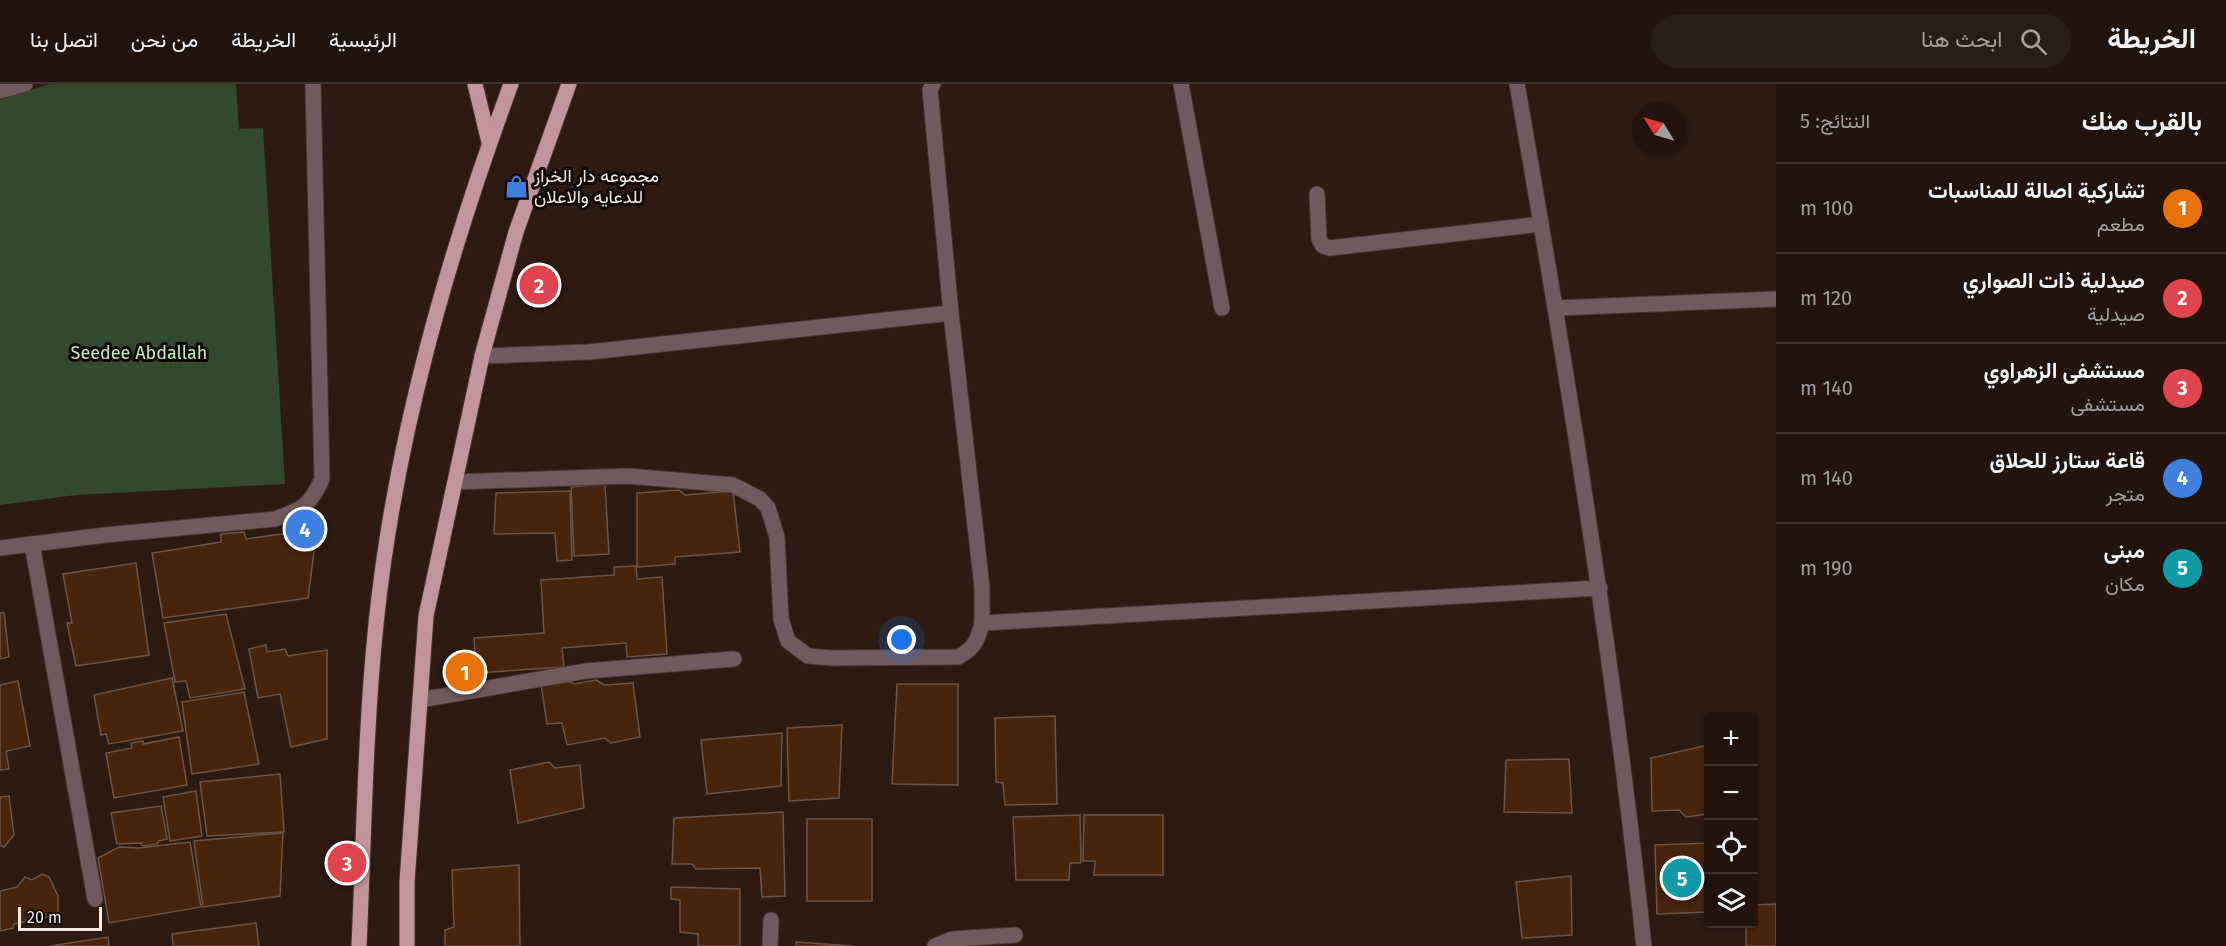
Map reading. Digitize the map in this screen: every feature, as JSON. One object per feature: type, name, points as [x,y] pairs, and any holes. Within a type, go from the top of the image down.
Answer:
[{"type":"main road","points":[[475,84],[489,142]]},
{"type":"main road","points":[[359,946],[367,731],[376,622],[398,476],[428,341],[489,142],[512,84]]},
{"type":"main road","points":[[407,946],[407,882],[426,616],[482,356],[516,232],[569,84]]},
{"type":"street","points":[[0,91],[25,84]]},
{"type":"street","points":[[0,548],[275,519],[296,511],[313,500],[322,479],[313,84]]},
{"type":"street","points":[[314,106],[326,84]]},
{"type":"street","points":[[455,482],[628,476],[733,484],[760,499],[768,508],[777,537],[781,619],[788,641],[808,656],[945,659],[958,657],[974,647],[982,623],[982,587],[951,313],[930,90],[933,84]]},
{"type":"street","points":[[1181,84],[1222,308]]},
{"type":"street","points":[[1517,84],[1557,308],[1600,588],[1644,946]]},
{"type":"street","points":[[1317,195],[1319,239],[1323,246],[1330,248],[1541,224]]},
{"type":"street","points":[[1557,308],[1776,299]]},
{"type":"street","points":[[482,356],[589,352],[951,313]]},
{"type":"street","points":[[32,544],[95,899]]},
{"type":"street","points":[[982,623],[1600,588]]},
{"type":"street","points":[[420,700],[586,671],[734,659]]},
{"type":"street","points":[[770,946],[771,920]]},
{"type":"street","points":[[935,946],[952,939],[1015,935]]},
{"type":"green space","name":"Seedee Abdallah","points":[[50,84],[236,84],[239,129],[263,128],[285,484],[76,495],[0,505],[0,100]]},
{"type":"building","points":[[605,484],[609,554],[574,556],[571,487]]},
{"type":"building","points":[[679,490],[685,495],[733,491],[740,552],[675,557],[675,564],[637,567],[637,493]]},
{"type":"building","points":[[570,491],[572,560],[557,561],[555,533],[494,534],[496,493]]},
{"type":"building","points":[[317,529],[308,598],[163,618],[152,553],[221,542],[221,534],[244,532],[246,539]]},
{"type":"building","points":[[136,563],[149,655],[76,666],[67,623],[72,623],[63,574]]},
{"type":"building","points":[[636,566],[637,579],[662,577],[667,654],[627,657],[626,643],[562,648],[564,667],[476,673],[474,638],[544,633],[541,580],[614,575],[614,567]]},
{"type":"building","points":[[0,613],[4,613],[9,657],[0,659]]},
{"type":"building","points":[[226,614],[245,689],[190,698],[186,681],[175,682],[164,623]]},
{"type":"building","points":[[266,645],[267,652],[285,649],[288,656],[327,650],[327,739],[291,747],[280,694],[258,698],[249,649]]},
{"type":"building","points":[[172,678],[183,731],[109,744],[106,734],[101,735],[94,695]]},
{"type":"building","points":[[596,680],[604,685],[633,683],[640,737],[611,743],[605,738],[567,745],[562,723],[547,724],[541,684],[571,682],[574,684]]},
{"type":"building","points":[[18,681],[30,746],[6,751],[9,769],[0,770],[0,685]]},
{"type":"building","points":[[897,684],[958,684],[958,785],[892,784]]},
{"type":"building","points":[[244,692],[259,764],[192,774],[182,702]]},
{"type":"building","points":[[1055,716],[1057,804],[1005,805],[1003,783],[996,782],[995,718]]},
{"type":"building","points":[[842,725],[839,798],[789,801],[787,728]]},
{"type":"building","points":[[782,733],[781,786],[707,794],[701,740]]},
{"type":"building","points":[[179,737],[187,785],[114,798],[106,753],[132,748],[131,743],[143,741],[143,744]]},
{"type":"building","points":[[1704,746],[1704,815],[1686,817],[1679,810],[1652,811],[1651,758]]},
{"type":"building","points":[[1569,759],[1572,813],[1504,812],[1506,760]]},
{"type":"building","points":[[549,762],[555,768],[580,765],[584,808],[518,823],[510,770]]},
{"type":"building","points":[[280,774],[284,832],[207,836],[200,782]]},
{"type":"building","points":[[196,791],[202,836],[170,841],[163,797]]},
{"type":"building","points":[[9,796],[14,835],[4,847],[0,845],[0,797]]},
{"type":"building","points":[[161,806],[167,839],[157,844],[143,846],[141,843],[117,844],[111,813]]},
{"type":"building","points":[[783,812],[785,896],[762,897],[760,868],[696,869],[692,864],[672,864],[674,818]]},
{"type":"building","points":[[1080,815],[1081,863],[1070,863],[1069,880],[1016,880],[1013,817]]},
{"type":"building","points":[[1084,815],[1163,815],[1163,875],[1094,875],[1095,861],[1083,861]]},
{"type":"building","points":[[807,819],[872,819],[872,901],[807,901]]},
{"type":"building","points":[[283,833],[280,896],[203,907],[194,841]]},
{"type":"building","points":[[190,842],[201,907],[109,923],[98,858],[119,847],[139,848]]},
{"type":"building","points":[[1704,843],[1704,912],[1657,914],[1655,845]]},
{"type":"building","points":[[519,865],[520,946],[445,946],[445,930],[454,927],[452,870]]},
{"type":"building","points":[[42,874],[49,877],[58,896],[58,915],[39,919],[38,923],[32,924],[29,921],[14,924],[13,928],[0,931],[0,891],[17,887],[25,877],[32,880]]},
{"type":"building","points":[[1571,876],[1572,935],[1522,938],[1516,882]]},
{"type":"building","points":[[671,887],[740,889],[740,946],[698,946],[698,934],[680,932],[680,900],[671,899]]},
{"type":"building","points":[[1776,904],[1776,946],[1746,946],[1746,928],[1758,928],[1758,905]]},
{"type":"building","points":[[256,923],[259,946],[173,946],[172,934]]},
{"type":"building","points":[[108,937],[109,946],[50,946]]},
{"type":"building","points":[[796,942],[854,946],[796,946]]},
{"type":"place","name":"مجموعه دار الخراز للدعايه والاعلان","points":[[516,186]]},
{"type":"place","name":"صيدلية ذات الصواري","points":[[539,285]]},
{"type":"place","name":"قاعة ستارز للحلاق","points":[[305,529]]},
{"type":"place","name":"تشاركية اصالة للمناسبات","points":[[465,672]]},
{"type":"place","name":"مستشفى الزهراوي","points":[[347,863]]},
{"type":"place","name":"مبنى","points":[[1682,878]]}]
